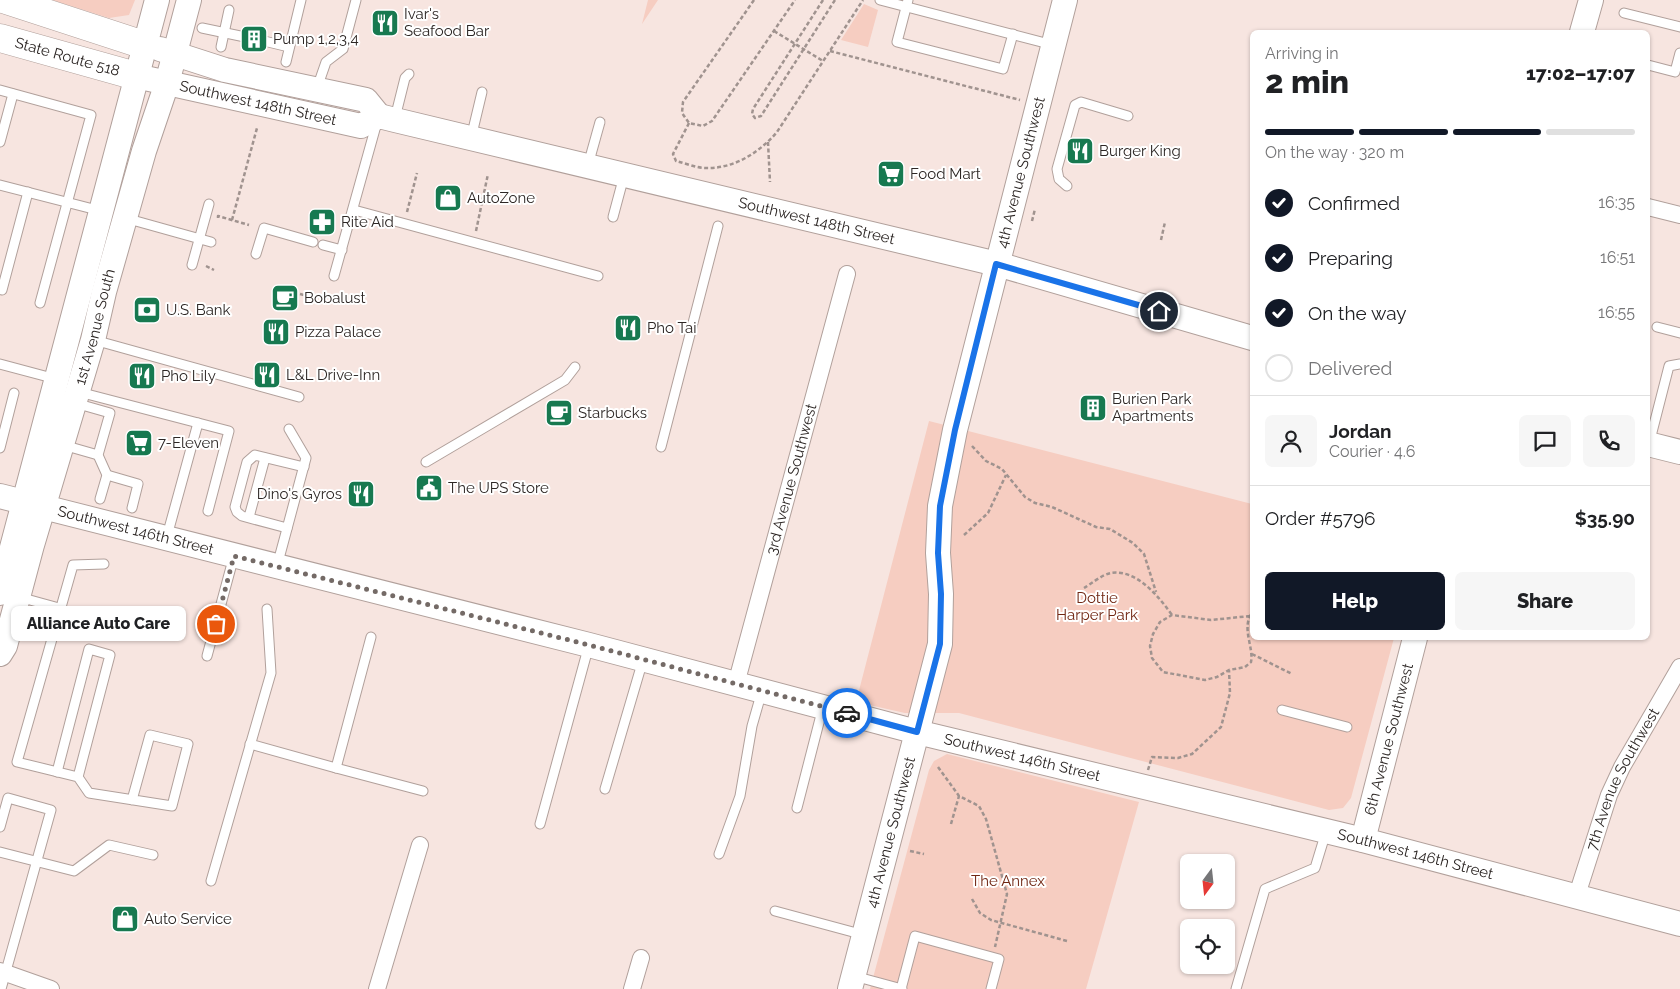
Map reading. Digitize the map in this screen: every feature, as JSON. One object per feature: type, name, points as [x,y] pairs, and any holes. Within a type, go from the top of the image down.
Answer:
[{"type":"highway","points":[[6,0],[144,44]]},
{"type":"highway","name":"State Route 518","points":[[0,38],[136,76]]},
{"type":"street","name":"1st Avenue South","points":[[0,654],[6,646],[9,595],[34,505],[57,379],[157,0]]},
{"type":"street","name":"1st Avenue South","points":[[34,505],[63,445],[125,218],[167,83],[189,0]]},
{"type":"street","name":"4th Avenue Southwest","points":[[852,983],[940,644],[941,594],[938,553],[940,506],[955,430],[1065,0]]},
{"type":"street","points":[[1583,30],[1591,0]]},
{"type":"street","name":"Southwest 148th Street","points":[[144,44],[225,70],[366,100],[387,118],[996,264],[1250,337]]},
{"type":"street","name":"Southwest 148th Street","points":[[136,76],[362,126],[387,118]]},
{"type":"street","points":[[1650,208],[1680,215]]},
{"type":"street","name":"3rd Avenue Southwest","points":[[736,684],[847,274]]},
{"type":"street","points":[[1650,444],[1680,452]]},
{"type":"street","name":"Southwest 146th Street","points":[[0,496],[589,645],[917,732],[1362,840],[1680,924]]},
{"type":"street","name":"6th Avenue Southwest","points":[[1362,840],[1414,640]]},
{"type":"street","name":"7th Avenue Southwest","points":[[1576,898],[1610,795],[1622,767],[1680,667]]},
{"type":"street","points":[[377,989],[420,844]]},
{"type":"street","points":[[632,989],[641,958]]},
{"type":"street","points":[[3,972],[49,989]]},
{"type":"lane","points":[[286,62],[301,0]]},
{"type":"lane","points":[[317,89],[326,62],[343,49],[356,0]]},
{"type":"lane","points":[[880,0],[907,3],[1054,45]]},
{"type":"lane","points":[[907,3],[897,42],[1003,70],[1012,34]]},
{"type":"lane","points":[[221,46],[229,10]]},
{"type":"lane","points":[[1624,14],[1680,27]]},
{"type":"lane","points":[[202,28],[245,38]]},
{"type":"lane","points":[[264,41],[290,47]]},
{"type":"lane","points":[[1650,66],[1675,72],[1680,53]]},
{"type":"lane","points":[[334,276],[354,210],[387,118],[405,78],[409,74]]},
{"type":"lane","points":[[0,90],[91,115],[40,303]]},
{"type":"lane","points":[[471,138],[482,92]]},
{"type":"lane","points":[[0,142],[13,94]]},
{"type":"lane","points":[[1067,186],[1059,179],[1057,169],[1075,105],[1081,102],[1128,116]]},
{"type":"lane","points":[[588,167],[600,122]]},
{"type":"lane","points":[[613,218],[624,176]]},
{"type":"lane","points":[[0,185],[101,211]]},
{"type":"lane","points":[[2,290],[28,192]]},
{"type":"lane","points":[[192,265],[209,204]]},
{"type":"lane","points":[[354,210],[598,276]]},
{"type":"lane","points":[[125,218],[212,242]]},
{"type":"lane","points":[[661,447],[718,226]]},
{"type":"lane","points":[[256,254],[264,228],[313,242]]},
{"type":"lane","points":[[323,245],[342,250]]},
{"type":"lane","points":[[1657,327],[1680,333]]},
{"type":"lane","points":[[93,340],[299,397]]},
{"type":"lane","points":[[0,364],[57,379]]},
{"type":"lane","points":[[1650,437],[1669,366],[1680,364]]},
{"type":"lane","points":[[426,462],[565,380],[575,367]]},
{"type":"lane","points":[[0,448],[14,393]]},
{"type":"lane","points":[[77,398],[229,431],[208,511]]},
{"type":"lane","points":[[77,398],[110,414],[98,455],[107,475],[100,499]]},
{"type":"lane","points":[[167,538],[198,423]]},
{"type":"lane","points":[[277,567],[306,458],[289,429]]},
{"type":"lane","points":[[63,445],[98,455]]},
{"type":"lane","points":[[287,528],[249,518],[237,512],[235,506],[247,462],[255,455],[304,467]]},
{"type":"lane","points":[[249,518],[265,458]]},
{"type":"lane","points":[[107,475],[138,484],[132,508]]},
{"type":"lane","points":[[207,656],[234,556]]},
{"type":"lane","points":[[104,564],[73,564],[59,608],[18,762],[78,777],[89,793],[132,800],[172,806],[188,744],[150,735],[132,800]]},
{"type":"lane","points":[[9,595],[59,608]]},
{"type":"lane","points":[[211,881],[271,673],[267,609]]},
{"type":"lane","points":[[336,768],[371,638]]},
{"type":"lane","points":[[540,824],[589,645]]},
{"type":"lane","points":[[57,772],[90,649],[110,654],[78,777]]},
{"type":"lane","points":[[605,789],[644,660]]},
{"type":"lane","points":[[718,854],[740,796],[752,726],[762,691]]},
{"type":"lane","points":[[797,808],[823,707]]},
{"type":"lane","points":[[1282,710],[1347,727]]},
{"type":"lane","points":[[250,744],[422,791]]},
{"type":"lane","points":[[0,827],[8,798],[51,810],[3,972],[1,989]]},
{"type":"lane","points":[[1236,989],[1265,889],[1315,868],[1326,832]]},
{"type":"lane","points":[[0,852],[74,871],[109,845],[153,855]]},
{"type":"lane","points":[[775,911],[864,935]]},
{"type":"lane","points":[[852,983],[901,989],[915,936],[999,959],[990,989]]},
{"type":"path","points":[[754,0],[683,102],[682,113],[689,124],[703,126],[712,121],[795,0]]},
{"type":"path","points":[[823,0],[753,109],[752,114],[755,118],[761,116],[834,0]]},
{"type":"path","points":[[689,124],[673,158],[676,161],[706,168],[741,160],[761,149],[768,142],[823,62],[863,0]]},
{"type":"path","points":[[774,31],[823,62]]},
{"type":"path","points":[[830,51],[1024,101]]},
{"type":"path","points":[[232,220],[257,128]]},
{"type":"path","points":[[768,142],[770,182]]},
{"type":"path","points":[[415,215],[406,213],[417,173]]},
{"type":"path","points":[[468,229],[476,231],[488,174]]},
{"type":"path","points":[[1032,221],[1035,209]]},
{"type":"path","points":[[216,224],[218,216],[249,225]]},
{"type":"path","points":[[1160,240],[1165,222]]},
{"type":"path","points":[[207,260],[205,267],[214,270]]},
{"type":"path","points":[[300,294],[308,296]]},
{"type":"path","points":[[955,430],[969,441],[986,461],[1002,468],[1025,497],[1035,503],[1052,507],[1096,527],[1110,529],[1133,543],[1144,554],[1156,592],[1172,615]]},
{"type":"path","points":[[964,535],[988,513],[1006,475]]},
{"type":"path","points":[[1084,588],[1111,573],[1134,577],[1156,592]]},
{"type":"path","points":[[1250,615],[1210,620],[1172,615],[1160,622],[1153,634],[1150,646],[1152,658],[1162,672],[1205,680],[1217,677],[1228,670],[1245,667],[1251,662],[1252,654],[1247,643],[1250,622]]},
{"type":"path","points":[[1252,654],[1292,674]]},
{"type":"path","points":[[1148,765],[1152,757],[1178,758],[1192,754],[1210,734],[1221,727],[1230,694],[1228,670]]},
{"type":"path","points":[[938,766],[959,796],[979,806],[986,819],[1007,894],[993,957]]},
{"type":"path","points":[[951,824],[959,796]]},
{"type":"path","points":[[910,850],[924,854]]},
{"type":"path","points":[[972,899],[980,913],[991,920],[1068,941]]},
{"type":"green space","points":[[52,0],[135,0],[129,15],[109,18]]},
{"type":"green space","points":[[648,0],[658,0],[642,24]]},
{"type":"green space","points":[[864,4],[878,10],[868,47],[841,40]]},
{"type":"green space","name":"Dottie Harper Park","points":[[929,421],[1250,503],[1250,640],[1393,640],[1351,798],[1343,808],[1329,810],[959,713],[905,713],[856,702]]},
{"type":"green space","name":"The Annex","points":[[947,754],[1139,802],[1086,989],[870,989],[929,770],[934,761]]},
{"type":"way so far","points":[[216,624],[234,556],[589,645],[847,713]]},
{"type":"place","name":"Ivar's Seafood Bar","points":[[385,23]]},
{"type":"place","name":"Pump 1,2,3,4","points":[[254,39]]},
{"type":"place","name":"Burger King","points":[[1080,151]]},
{"type":"place","name":"Food Mart","points":[[891,174]]},
{"type":"place","name":"AutoZone","points":[[448,198]]},
{"type":"place","name":"Rite Aid","points":[[322,222]]},
{"type":"place","name":"Bobalust","points":[[285,298]]},
{"type":"place","name":"U.S. Bank","points":[[147,310]]},
{"type":"place","name":"Pho Tai","points":[[628,328]]},
{"type":"place","name":"Pizza Palace","points":[[276,332]]},
{"type":"place","name":"L&L Drive-Inn","points":[[267,375]]},
{"type":"place","name":"Pho Lily","points":[[142,376]]},
{"type":"place","name":"Burien Park Apartments","points":[[1093,408]]},
{"type":"place","name":"Starbucks","points":[[559,413]]},
{"type":"place","name":"7-Eleven","points":[[139,443]]},
{"type":"place","name":"The UPS Store","points":[[429,488]]},
{"type":"place","name":"Dino's Gyros","points":[[361,494]]},
{"type":"place","name":"Alliance Auto Care","points":[[216,624]]},
{"type":"place","name":"Auto Service","points":[[125,919]]},
{"type":"route","points":[[847,713],[917,732],[940,644],[941,594],[938,553],[940,506],[955,430],[996,264],[1159,311]]}]
